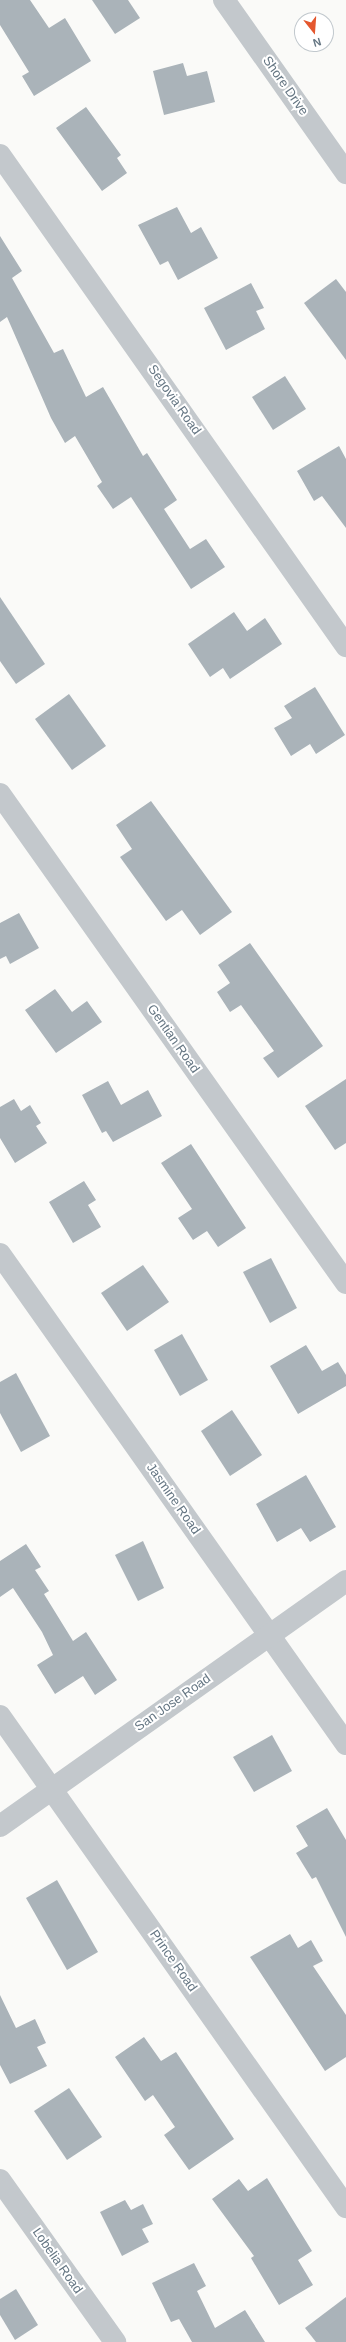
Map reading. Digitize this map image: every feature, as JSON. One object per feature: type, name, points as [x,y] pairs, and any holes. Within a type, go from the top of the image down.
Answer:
[{"type":"street","name":"Shore Drive","points":[[224,0],[346,173]]},
{"type":"street","name":"Segovia Road","points":[[0,155],[346,646]]},
{"type":"street","name":"Gentian Road","points":[[0,794],[346,1283]]},
{"type":"street","name":"Jasmine Road","points":[[0,1254],[346,1744]]},
{"type":"street","name":"San Jose Road","points":[[0,1826],[346,1581]]},
{"type":"street","name":"Prince Road","points":[[0,1716],[346,2207]]},
{"type":"street","name":"Lobelia Road","points":[[0,2180],[115,2342]]},
{"type":"building","points":[[0,0],[30,0],[49,28],[65,18],[91,61],[34,96],[22,76],[29,72],[0,25]]},
{"type":"building","points":[[92,0],[128,0],[140,18],[115,34]]},
{"type":"building","points":[[183,63],[187,76],[207,71],[215,102],[164,115],[153,71]]},
{"type":"building","points":[[86,107],[121,155],[117,158],[127,173],[102,191],[56,128]]},
{"type":"building","points":[[177,207],[191,233],[201,227],[218,258],[178,280],[168,261],[160,265],[138,225]]},
{"type":"building","points":[[0,236],[22,271],[12,278],[54,353],[63,349],[86,397],[103,387],[143,456],[147,453],[177,500],[164,509],[190,549],[206,539],[225,567],[191,589],[131,497],[113,509],[97,486],[102,482],[75,436],[65,443],[51,418],[7,317],[0,322]]},
{"type":"building","points":[[336,279],[346,292],[346,360],[304,303]]},
{"type":"building","points":[[251,283],[264,308],[256,311],[265,329],[226,350],[204,308]]},
{"type":"building","points":[[285,376],[306,409],[273,430],[252,397]]},
{"type":"building","points":[[339,446],[346,459],[346,528],[322,496],[314,501],[297,471]]},
{"type":"building","points":[[0,597],[45,664],[16,684],[0,661]]},
{"type":"building","points":[[234,612],[247,631],[265,618],[282,644],[230,679],[223,668],[210,677],[188,644]]},
{"type":"building","points":[[315,687],[345,735],[316,754],[310,744],[291,756],[274,728],[292,718],[284,706]]},
{"type":"building","points":[[69,694],[106,746],[72,770],[35,719]]},
{"type":"building","points":[[151,801],[232,912],[200,935],[182,910],[166,921],[120,857],[132,849],[116,825]]},
{"type":"building","points":[[19,913],[39,948],[10,964],[6,956],[0,959],[0,923]]},
{"type":"building","points":[[250,943],[323,1046],[278,1078],[263,1058],[274,1051],[241,1005],[230,1012],[217,992],[230,983],[218,965]]},
{"type":"building","points":[[55,989],[72,1012],[87,1001],[102,1022],[56,1053],[25,1010]]},
{"type":"building","points":[[346,1079],[346,1143],[335,1150],[305,1106]]},
{"type":"building","points":[[108,1081],[121,1105],[148,1090],[162,1116],[113,1142],[106,1131],[102,1133],[82,1095]]},
{"type":"building","points":[[14,1099],[21,1111],[30,1105],[41,1123],[36,1126],[47,1143],[15,1163],[0,1138],[0,1107]]},
{"type":"building","points":[[191,1144],[246,1228],[218,1247],[207,1231],[193,1240],[178,1218],[192,1209],[161,1163]]},
{"type":"building","points":[[84,1181],[96,1200],[88,1205],[101,1227],[73,1243],[49,1202]]},
{"type":"building","points":[[271,1258],[297,1308],[270,1323],[243,1272]]},
{"type":"building","points":[[143,1265],[169,1302],[127,1331],[101,1293]]},
{"type":"building","points":[[182,1334],[208,1380],[180,1396],[154,1350]]},
{"type":"building","points":[[306,1345],[322,1371],[338,1362],[346,1375],[346,1386],[298,1414],[270,1366]]},
{"type":"building","points":[[16,1373],[50,1436],[21,1452],[0,1413],[0,1382]]},
{"type":"building","points":[[232,1410],[262,1455],[230,1476],[201,1431]]},
{"type":"building","points":[[306,1475],[336,1527],[310,1542],[301,1528],[277,1542],[256,1504]]},
{"type":"building","points":[[143,1541],[164,1588],[138,1601],[115,1555]]},
{"type":"building","points":[[26,1544],[41,1567],[35,1570],[49,1591],[44,1594],[73,1641],[86,1632],[117,1680],[95,1695],[83,1676],[55,1694],[37,1665],[53,1655],[42,1632],[13,1588],[0,1597],[0,1561]]},
{"type":"building","points":[[272,1735],[292,1771],[254,1792],[233,1757]]},
{"type":"building","points":[[327,1808],[346,1840],[346,1937],[316,1877],[312,1879],[296,1853],[308,1846],[296,1826]]},
{"type":"building","points":[[57,1880],[98,1952],[67,1970],[26,1898]]},
{"type":"building","points":[[290,1934],[298,1948],[311,1940],[323,1961],[313,1966],[346,2015],[346,2057],[325,2071],[250,1957]]},
{"type":"building","points":[[0,1995],[16,2028],[35,2019],[46,2043],[37,2047],[47,2066],[10,2084],[0,2065]]},
{"type":"building","points":[[144,2037],[161,2061],[176,2052],[234,2139],[189,2170],[164,2135],[175,2127],[153,2095],[145,2101],[115,2057]]},
{"type":"building","points":[[69,2088],[102,2137],[67,2160],[34,2111]]},
{"type":"building","points":[[267,2178],[312,2251],[298,2260],[313,2285],[279,2305],[251,2258],[254,2256],[212,2199],[239,2179],[248,2191]]},
{"type":"building","points":[[125,2200],[131,2210],[143,2204],[153,2224],[142,2229],[149,2242],[122,2256],[100,2212]]},
{"type":"building","points":[[194,2263],[206,2286],[197,2291],[215,2328],[245,2310],[265,2342],[192,2342],[179,2319],[171,2322],[152,2283]]},
{"type":"building","points":[[16,2289],[38,2325],[15,2340],[0,2315],[0,2299]]},
{"type":"building","points":[[346,2297],[346,2342],[316,2342],[305,2328]]}]
